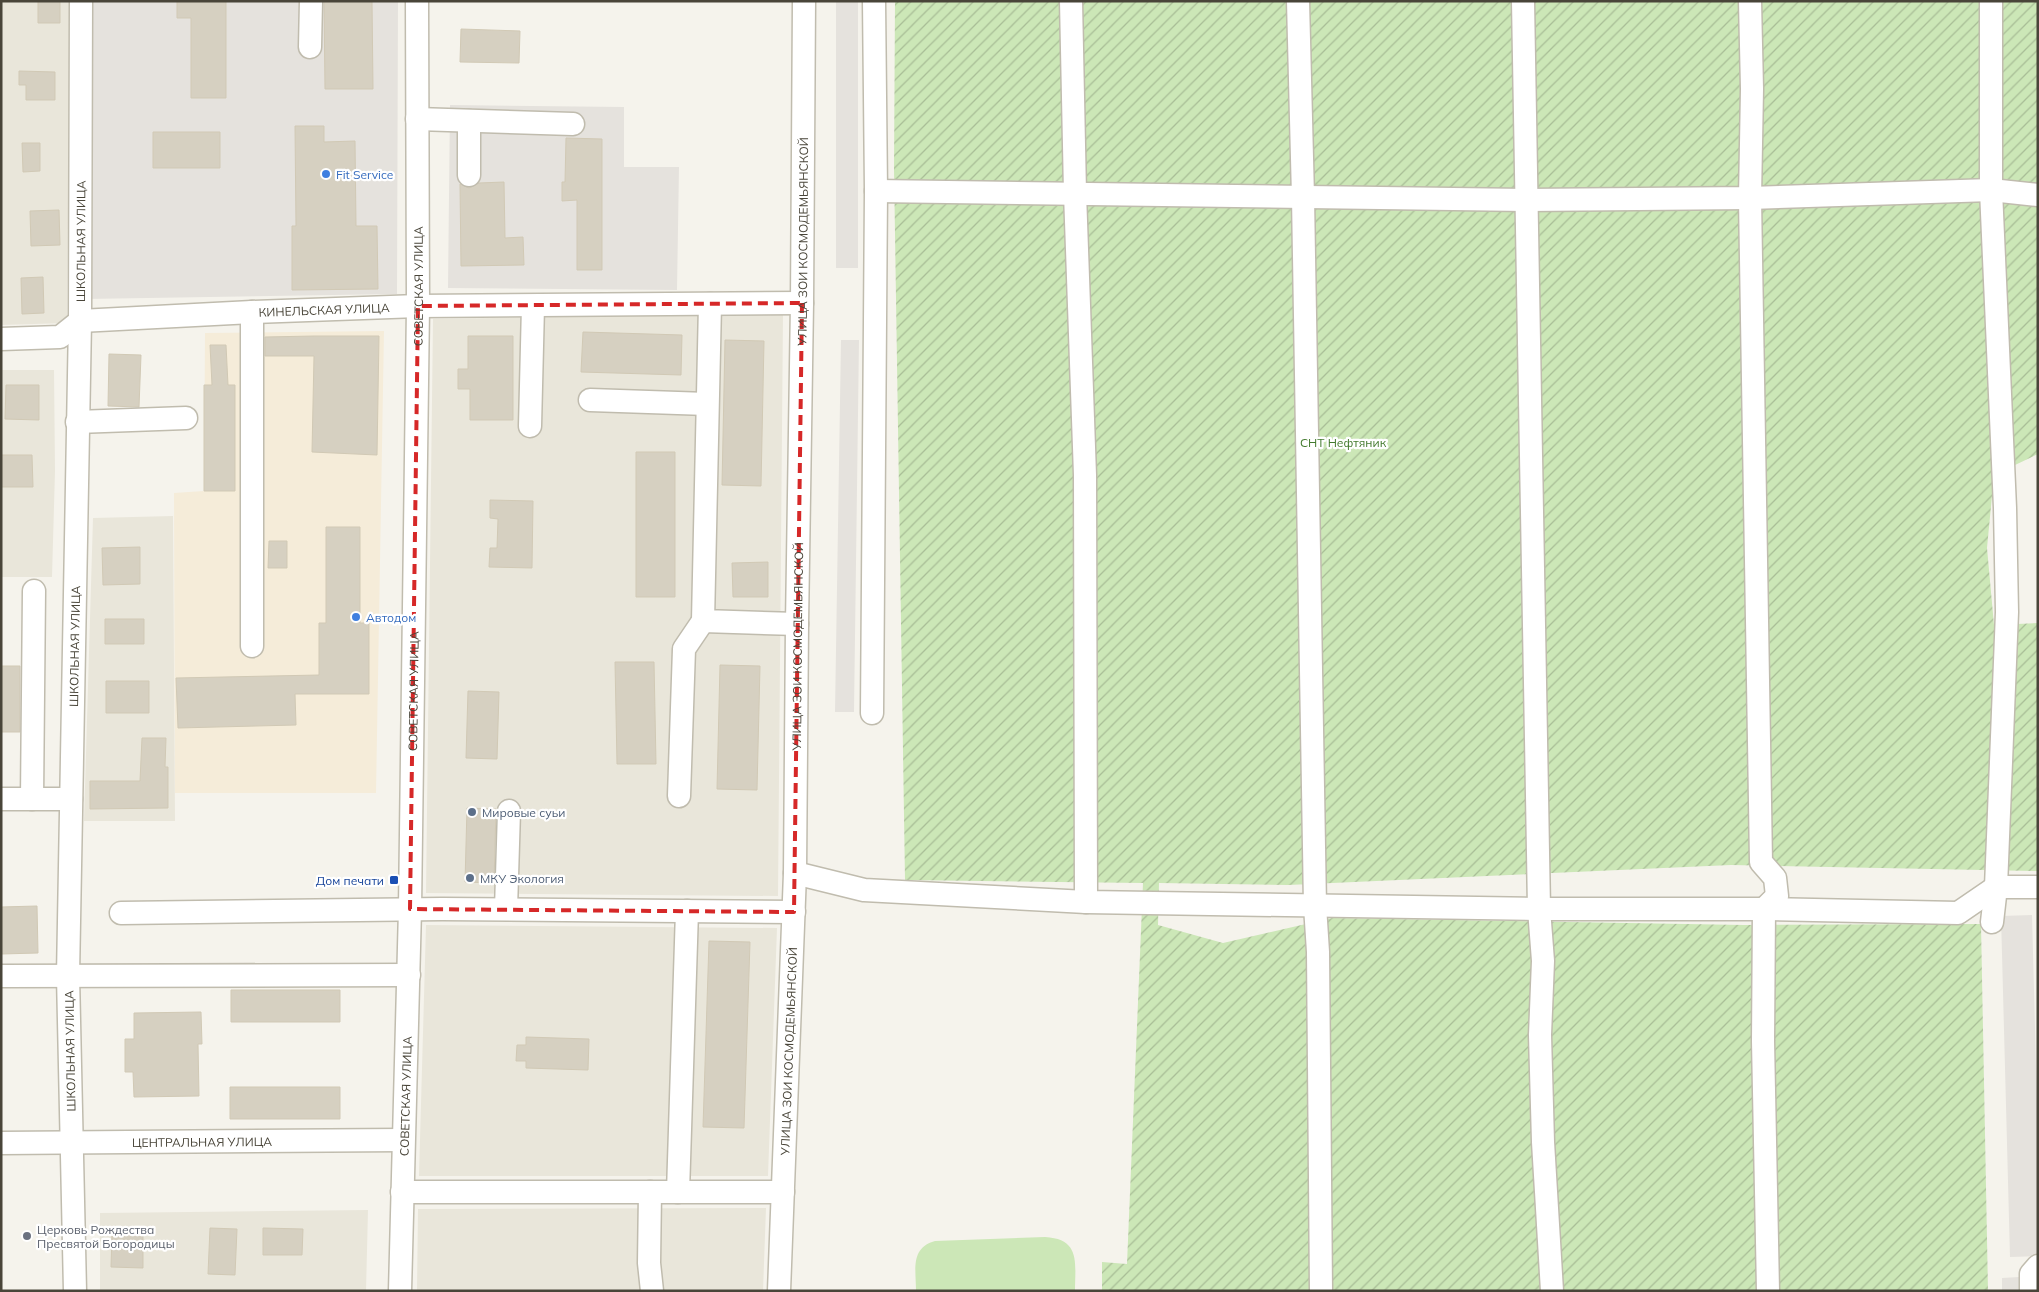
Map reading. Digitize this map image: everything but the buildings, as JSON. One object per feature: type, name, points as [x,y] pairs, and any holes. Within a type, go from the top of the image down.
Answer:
[{"type":"street","name":"ШКОЛЬНАЯ УЛИЦА","points":[[75,1291],[68,976],[80,321],[80,1]]},
{"type":"street","points":[[310,1],[310,47]]},
{"type":"street","name":"СОВЕТСКАЯ УЛИЦА","points":[[400,1291],[410,909],[418,306],[417,1]]},
{"type":"street","name":"УЛИЦА ЗОИ КОСМОДЕМЬЯНСКОЙ","points":[[779,1291],[795,873],[804,1]]},
{"type":"street","points":[[872,713],[876,191],[874,1]]},
{"type":"street","points":[[1071,1],[1075,193],[1085,476],[1086,902]]},
{"type":"street","points":[[1298,1],[1315,906],[1318,952],[1321,1291]]},
{"type":"street","points":[[1523,1],[1538,909],[1543,961],[1540,1035],[1543,1142],[1552,1291]]},
{"type":"street","points":[[1750,1],[1752,89],[1750,198],[1761,862],[1775,878],[1777,896],[1764,909],[1763,1041],[1768,1291]]},
{"type":"street","points":[[1991,1],[1991,190],[2005,498],[2007,612],[1996,887],[1992,922]]},
{"type":"street","points":[[417,120],[573,124]]},
{"type":"street","points":[[469,121],[469,175]]},
{"type":"street","points":[[876,191],[1526,200],[1750,198],[1991,190],[2038,196]]},
{"type":"street","name":"КИНЕЛЬСКАЯ УЛИЦА","points":[[80,321],[418,306],[802,303]]},
{"type":"street","points":[[679,796],[684,649],[703,621],[710,304]]},
{"type":"street","points":[[530,426],[533,306]]},
{"type":"street","points":[[252,312],[252,646]]},
{"type":"street","points":[[1,339],[60,336],[80,321]]},
{"type":"street","points":[[590,400],[707,404]]},
{"type":"street","points":[[77,422],[186,418]]},
{"type":"street","points":[[32,799],[34,591]]},
{"type":"street","points":[[703,621],[797,624]]},
{"type":"street","points":[[1,799],[71,798]]},
{"type":"street","points":[[506,909],[509,811]]},
{"type":"street","points":[[795,873],[864,890],[1086,902],[1538,909],[1764,909],[1958,913],[1996,887],[2038,887]]},
{"type":"street","points":[[121,913],[410,909],[794,912]]},
{"type":"street","points":[[678,1192],[686,911]]},
{"type":"street","points":[[1,976],[408,975]]},
{"type":"street","name":"ЦЕНТРАЛЬНАЯ УЛИЦА","points":[[1,1143],[404,1140]]},
{"type":"street","points":[[402,1192],[783,1192]]},
{"type":"street","points":[[650,1192],[649,1263],[652,1291]]},
{"type":"street","points":[[2031,1291],[2031,1274],[2038,1266]]},
{"type":"highlighted area","points":[[802,303],[794,912],[410,909],[418,306]]},
{"type":"shaded area","points":[[1,1],[70,1],[67,323],[1,325]]},
{"type":"shaded area","points":[[89,1],[398,1],[397,294],[85,299]]},
{"type":"shaded area","points":[[836,1],[858,1],[858,268],[836,268]]},
{"type":"shaded area","points":[[450,105],[624,107],[624,167],[679,167],[677,290],[448,288]]},
{"type":"shaded area","points":[[783,313],[778,896],[426,893],[433,319]]},
{"type":"shaded area","points":[[384,331],[376,793],[175,793],[174,493],[204,491],[205,333]]},
{"type":"shaded area","points":[[841,340],[859,340],[854,712],[835,712]]},
{"type":"shaded area","points":[[1,370],[54,370],[55,471],[52,577],[1,577]]},
{"type":"shaded area","points":[[173,516],[175,821],[84,821],[93,518]]},
{"type":"shaded area","points":[[2032,915],[2038,1142],[2038,1256],[2010,1257],[2001,916]]},
{"type":"shaded area","points":[[426,925],[777,928],[768,1176],[419,1176]]},
{"type":"shaded area","points":[[766,1208],[763,1291],[417,1291],[418,1209]]},
{"type":"shaded area","points":[[368,1210],[366,1291],[100,1291],[100,1213]]},
{"type":"shaded area","points":[[2019,1277],[2019,1291],[2002,1291],[2002,1278]]},
{"type":"green space","name":"СНТ Нефтяник","points":[[895,1],[2038,1],[2038,454],[1994,475],[1987,548],[1994,625],[2038,623],[2038,871],[1731,865],[1288,885],[1159,883],[1158,925],[1223,943],[1332,918],[1744,925],[1981,924],[1988,1291],[1102,1291],[1102,1262],[1127,1264],[1143,883],[905,880],[894,169]]},
{"type":"green space","points":[[1045,1237],[1065,1242],[1074,1254],[1075,1291],[916,1291],[916,1261],[921,1249],[927,1244],[935,1241]]},
{"type":"place","name":"Fit Service","points":[[326,174]]},
{"type":"place","name":"Автодом","points":[[356,617]]},
{"type":"place","name":"Мировые суьи","points":[[472,812]]},
{"type":"place","name":"МКУ Экология","points":[[470,878]]},
{"type":"place","name":"Дом печати","points":[[394,880]]},
{"type":"place","name":"Церковь Рождества Пресвятой Богородицы","points":[[27,1236]]}]
